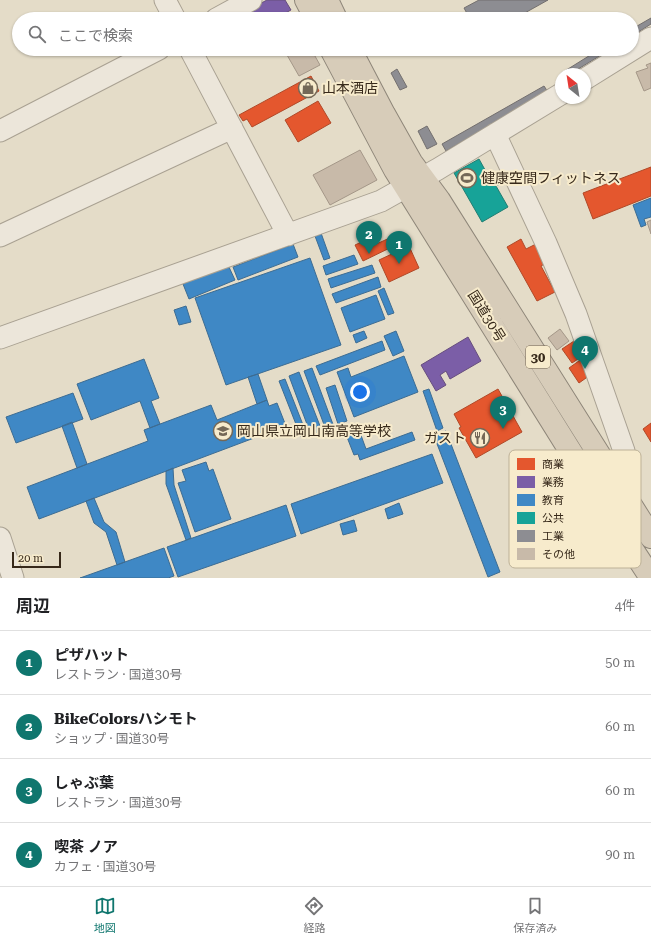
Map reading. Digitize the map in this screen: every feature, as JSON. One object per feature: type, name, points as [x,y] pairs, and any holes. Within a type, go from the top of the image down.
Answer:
[{"type":"highway","points":[[306,0],[312,12]]},
{"type":"highway","points":[[326,0],[332,12]]},
{"type":"highway","name":"国道30号","points":[[334,56],[395,170],[415,183],[443,207],[596,450]]},
{"type":"highway","name":"国道30号","points":[[354,56],[411,162],[415,183],[573,450]]},
{"type":"highway","name":"国道30号","points":[[641,520],[650,533]]},
{"type":"highway","name":"国道30号","points":[[641,563],[651,578]]},
{"type":"street","points":[[165,0],[171,12]]},
{"type":"street","points":[[229,12],[251,0]]},
{"type":"street","points":[[639,45],[651,38]]},
{"type":"street","points":[[0,131],[145,56]]},
{"type":"street","points":[[194,56],[288,235]]},
{"type":"street","points":[[591,75],[622,56]]},
{"type":"street","points":[[0,338],[381,201],[415,183],[555,98]]},
{"type":"street","points":[[0,236],[232,128]]},
{"type":"street","points":[[495,134],[546,243],[576,314],[624,450]]},
{"type":"street","points":[[641,538],[650,533]]},
{"type":"street","points":[[0,540],[13,578]]},
{"type":"building: 商業","points":[[311,76],[319,91],[252,127],[247,119],[243,121],[239,115]]},
{"type":"building: 商業","points":[[318,101],[331,123],[298,142],[285,120]]},
{"type":"building: 商業","points":[[651,167],[651,196],[593,219],[583,193]]},
{"type":"building: 商業","points":[[394,236],[398,244],[363,261],[355,245],[368,239],[372,246]]},
{"type":"building: 商業","points":[[521,239],[526,249],[536,244],[546,263],[541,266],[555,292],[537,301],[507,247]]},
{"type":"building: 商業","points":[[409,246],[419,268],[389,282],[379,260]]},
{"type":"building: 商業","points":[[577,339],[587,353],[572,363],[562,349]]},
{"type":"building: 商業","points":[[583,358],[593,373],[579,383],[569,368]]},
{"type":"building: 商業","points":[[498,389],[522,432],[476,458],[459,428],[461,427],[454,414]]},
{"type":"building: 商業","points":[[651,423],[651,442],[643,429]]},
{"type":"building: 業務","points":[[267,0],[285,0],[291,10],[287,12],[244,12]]},
{"type":"building: 業務","points":[[468,337],[481,361],[450,379],[446,371],[440,375],[446,385],[436,391],[421,365]]},
{"type":"building: 教育","points":[[651,198],[651,217],[644,219],[646,225],[641,227],[633,205]]},
{"type":"building: 教育","points":[[321,233],[330,258],[324,260],[315,236]]},
{"type":"building: 教育","points":[[293,244],[298,257],[238,280],[233,267]]},
{"type":"building: 教育","points":[[354,255],[358,264],[326,275],[323,266]]},
{"type":"building: 教育","points":[[310,258],[341,345],[226,385],[195,298]]},
{"type":"building: 教育","points":[[228,265],[235,280],[189,299],[183,284]]},
{"type":"building: 教育","points":[[372,265],[375,273],[331,288],[328,279]]},
{"type":"building: 教育","points":[[378,277],[381,287],[336,303],[332,294]]},
{"type":"building: 教育","points":[[384,288],[394,313],[388,315],[378,291]]},
{"type":"building: 教育","points":[[376,295],[385,319],[350,332],[341,308]]},
{"type":"building: 教育","points":[[186,306],[191,322],[179,325],[174,310]]},
{"type":"building: 教育","points":[[364,331],[367,338],[356,343],[353,335]]},
{"type":"building: 教育","points":[[396,331],[404,351],[393,356],[384,336]]},
{"type":"building: 教育","points":[[382,341],[385,350],[320,375],[316,366]]},
{"type":"building: 教育","points":[[404,356],[418,392],[354,417],[337,372],[348,368],[351,377]]},
{"type":"building: 教育","points":[[144,359],[159,398],[151,401],[160,424],[150,428],[140,401],[91,420],[77,384]]},
{"type":"building: 教育","points":[[312,368],[334,427],[326,430],[304,371]]},
{"type":"building: 教育","points":[[299,372],[322,431],[311,435],[289,376]]},
{"type":"building: 教育","points":[[258,374],[267,400],[257,404],[248,377]]},
{"type":"building: 教育","points":[[285,379],[307,435],[301,437],[279,381]]},
{"type":"building: 教育","points":[[335,385],[347,421],[338,424],[326,388]]},
{"type":"building: 教育","points":[[429,389],[443,428],[437,431],[423,391]]},
{"type":"building: 教育","points":[[73,393],[83,419],[16,443],[6,417]]},
{"type":"building: 教育","points":[[267,400],[269,406],[277,403],[286,426],[39,519],[27,487],[148,441],[144,430],[211,405],[217,420]]},
{"type":"building: 教育","points":[[72,422],[87,464],[77,468],[62,426]]},
{"type":"building: 教育","points":[[358,427],[366,449],[412,432],[415,440],[360,460],[358,454],[354,455],[345,432]]},
{"type":"building: 教育","points":[[446,431],[500,572],[488,577],[434,436]]},
{"type":"building: 教育","points":[[432,454],[443,483],[301,534],[291,504]]},
{"type":"building: 教育","points":[[206,462],[209,471],[213,469],[231,519],[195,532],[178,483],[186,481],[182,470]]},
{"type":"building: 教育","points":[[173,468],[174,485],[191,538],[186,540],[166,484],[166,471]]},
{"type":"building: 教育","points":[[94,498],[104,522],[116,532],[125,562],[117,565],[106,532],[94,523],[86,501]]},
{"type":"building: 教育","points":[[399,503],[403,514],[388,519],[385,509]]},
{"type":"building: 教育","points":[[286,505],[296,536],[178,577],[167,547]]},
{"type":"building: 教育","points":[[354,520],[357,531],[343,535],[340,524]]},
{"type":"building: 教育","points":[[164,548],[174,576],[168,578],[80,578]]},
{"type":"building: 公共","points":[[479,159],[489,177],[497,173],[502,183],[496,186],[508,207],[482,222],[454,173]]},
{"type":"building: 工業","points":[[479,0],[548,0],[527,12],[466,12],[464,8]]},
{"type":"building: 工業","points":[[651,18],[651,24],[639,32],[639,25]]},
{"type":"building: 工業","points":[[589,56],[600,56],[580,68],[570,68]]},
{"type":"building: 工業","points":[[397,69],[407,87],[400,90],[391,73]]},
{"type":"building: 工業","points":[[544,86],[548,92],[446,151],[442,144]]},
{"type":"building: 工業","points":[[427,126],[437,144],[427,149],[418,131]]},
{"type":"building: その他","points":[[288,56],[315,56],[320,65],[299,76]]},
{"type":"building: その他","points":[[651,63],[651,88],[644,91],[636,72],[648,68],[646,65]]},
{"type":"building: その他","points":[[360,150],[377,180],[330,205],[313,175]]},
{"type":"building: その他","points":[[651,220],[651,234],[647,222]]},
{"type":"building: その他","points":[[560,329],[569,341],[557,350],[548,338]]},
{"type":"place","name":"山本酒店","points":[[308,88]]},
{"type":"place","name":"健康空間フィットネス","points":[[467,178]]},
{"type":"place","name":"BikeColorsハシモト","points":[[369,254]]},
{"type":"place","name":"ピザハット","points":[[399,264]]},
{"type":"place","name":"喫茶 ノア","points":[[585,369]]},
{"type":"place","name":"しゃぶ葉","points":[[503,429]]},
{"type":"place","name":"岡山県立岡山南高等学校","points":[[223,431]]},
{"type":"place","name":"ガスト","points":[[480,438]]}]
